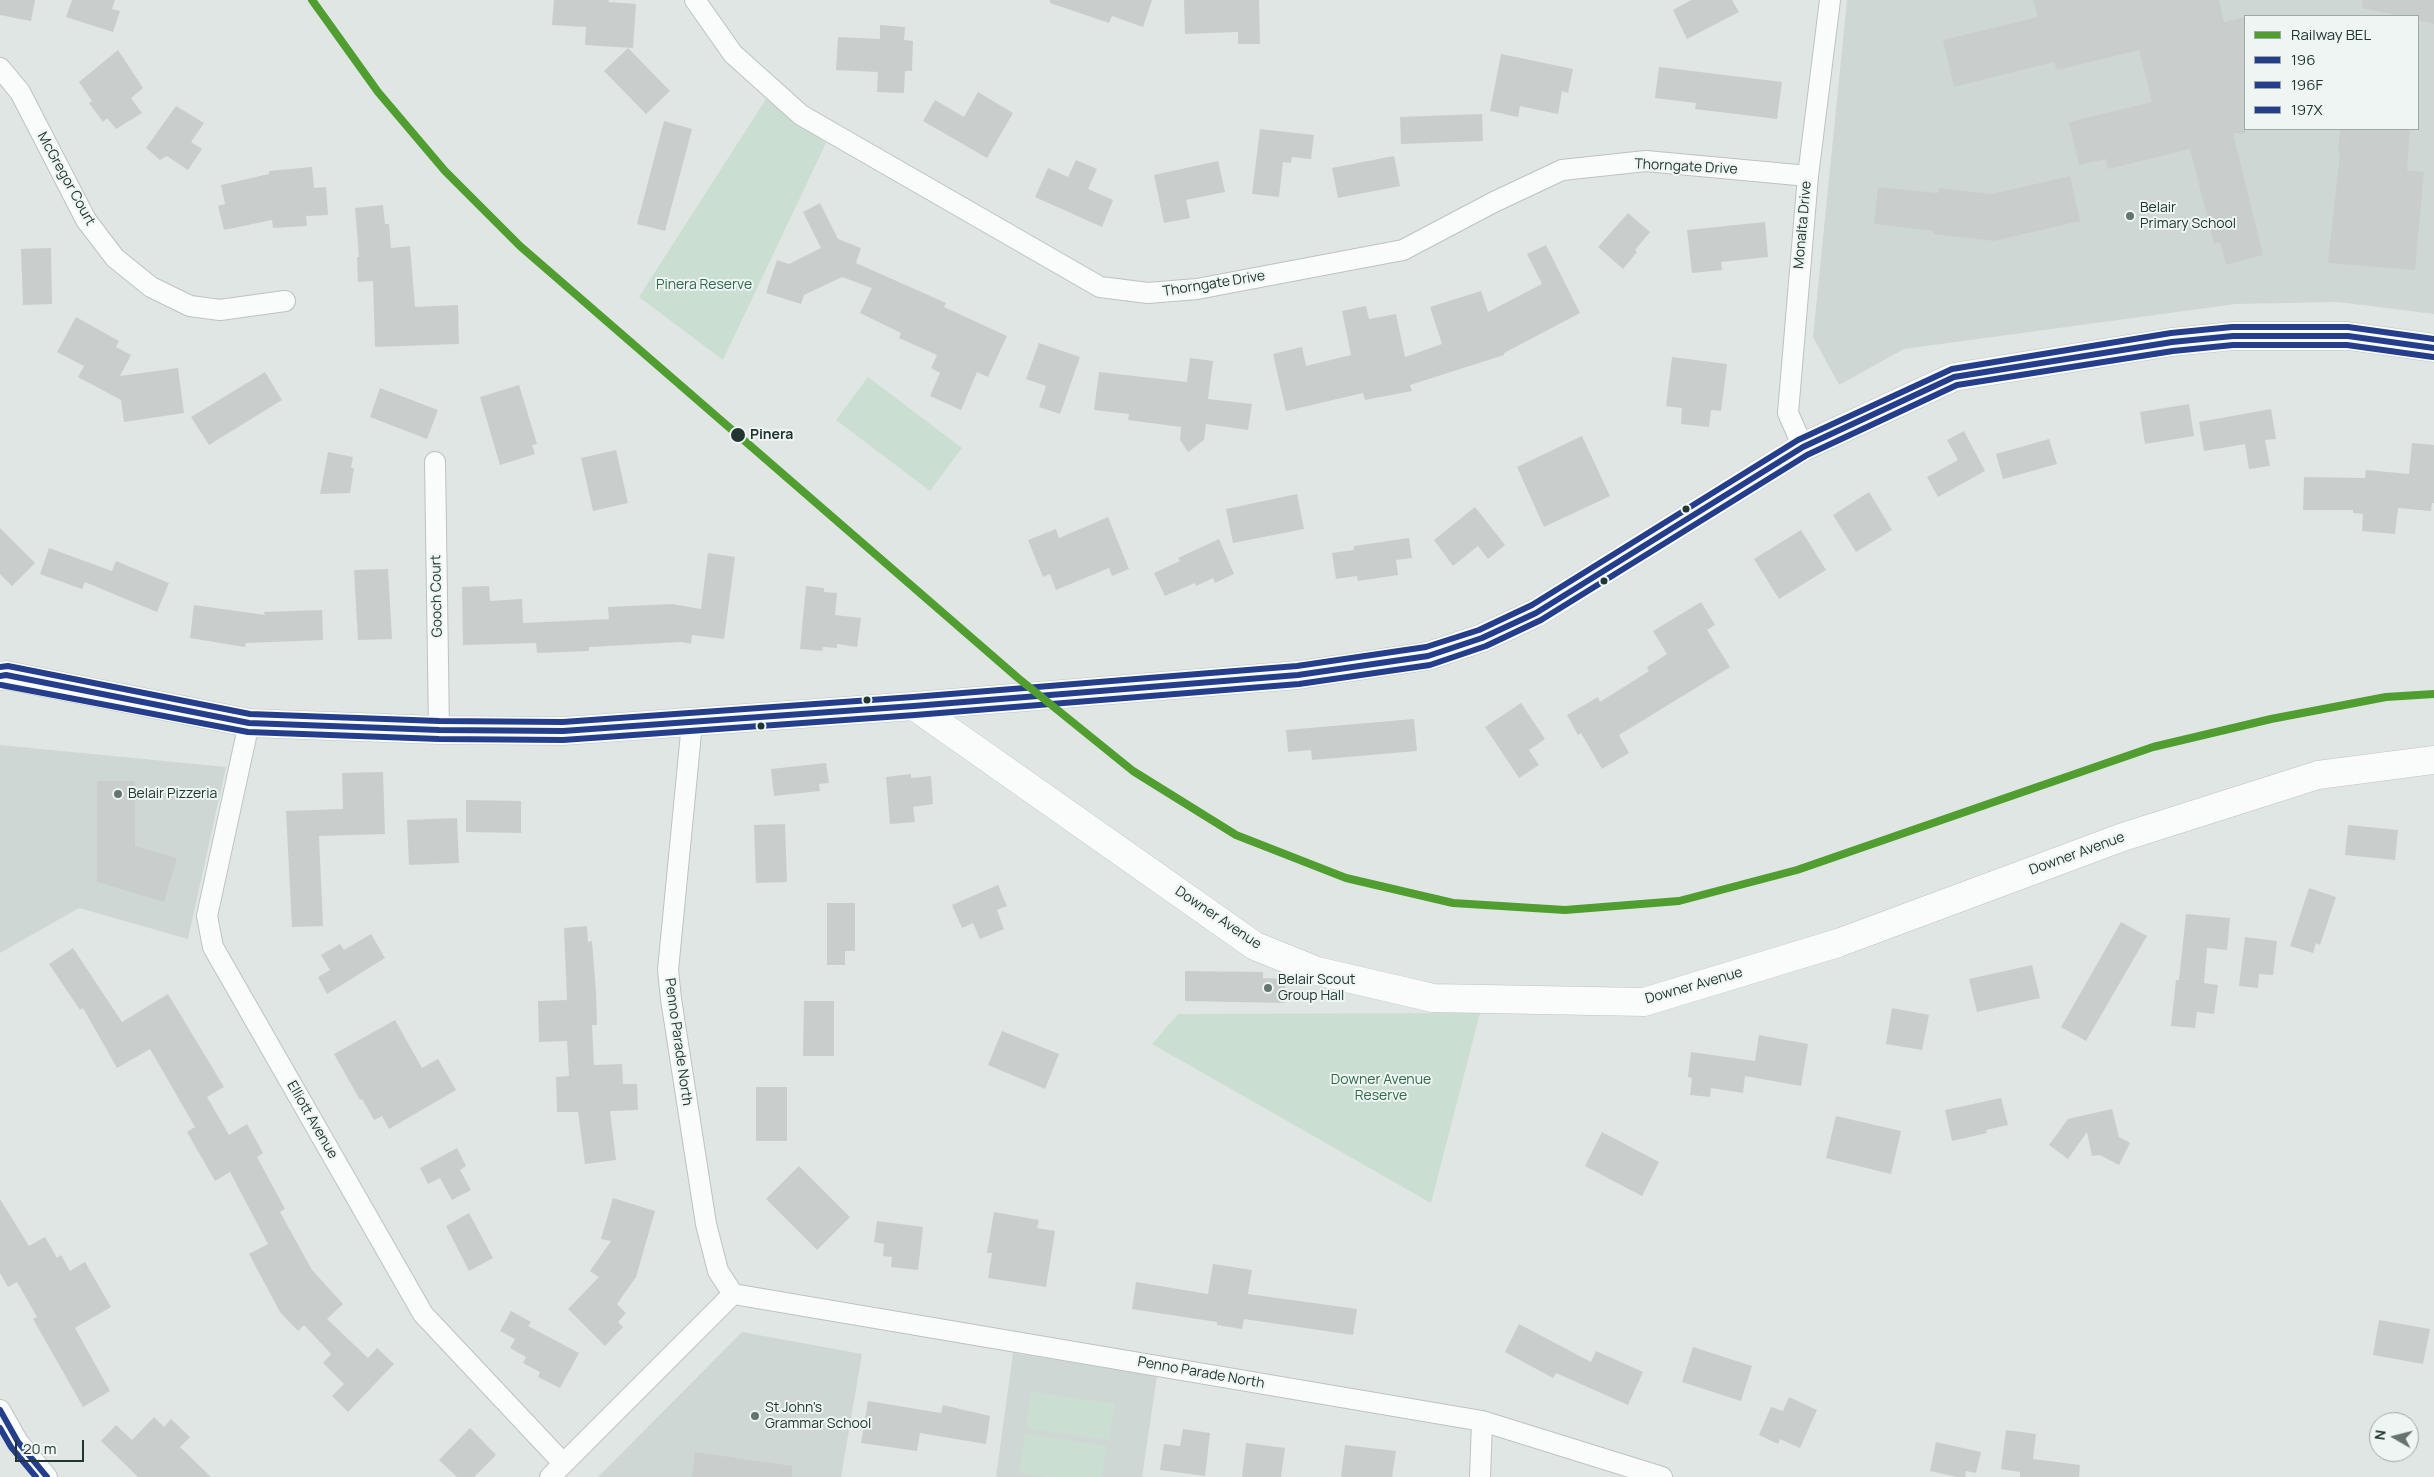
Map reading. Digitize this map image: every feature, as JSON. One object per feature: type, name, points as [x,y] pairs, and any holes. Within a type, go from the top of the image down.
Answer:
[{"type":"main road","points":[[2,673],[249,723],[439,730],[563,731],[962,703],[1298,675],[1428,656],[1482,638],[1536,614],[1803,447],[1954,377],[2172,342],[2233,336],[2348,336],[2434,348]]},
{"type":"main road","name":"Downer Avenue","points":[[914,706],[1256,946],[1317,971],[1433,998],[1644,1002],[1838,943],[2123,837],[2318,775],[2434,760]]},
{"type":"street","name":"Thorngate Drive","points":[[695,0],[733,54],[800,115],[1100,287],[1148,293],[1197,289],[1403,250],[1494,202],[1562,170],[1646,161],[1808,176]]},
{"type":"street","name":"Monalta Drive","points":[[1803,447],[1788,413],[1808,176],[1830,0]]},
{"type":"street","name":"McGregor Court","points":[[0,68],[20,92],[86,220],[115,258],[151,287],[190,306],[220,310],[285,301]]},
{"type":"street","name":"Gooch Court","points":[[435,462],[439,730]]},
{"type":"street","name":"Elliott Avenue","points":[[249,723],[207,916],[214,947],[423,1314],[556,1470]]},
{"type":"street","name":"Penno Parade North","points":[[692,723],[668,970],[670,999],[706,1224],[718,1271],[733,1294],[1482,1421],[1662,1477]]},
{"type":"street","points":[[556,1470],[733,1294]]},
{"type":"street","points":[[0,1410],[18,1442],[47,1477]]},
{"type":"street","points":[[1480,1477],[1482,1421]]},
{"type":"shaded area","name":"Belair Primary School","points":[[1847,0],[2434,0],[2434,314],[2338,302],[2236,304],[1904,349],[1839,385],[1813,337]]},
{"type":"shaded area","points":[[0,745],[226,767],[188,939],[79,908],[0,953]]},
{"type":"shaded area","name":"St John's Grammar School","points":[[742,1332],[862,1354],[841,1477],[598,1477]]},
{"type":"shaded area","points":[[1013,1353],[1157,1376],[1142,1477],[996,1477]]},
{"type":"green space","name":"Pinera Reserve","points":[[766,99],[826,143],[723,360],[639,297]]},
{"type":"green space","points":[[868,377],[962,448],[930,491],[836,420]]},
{"type":"green space","name":"Downer Avenue Reserve","points":[[1480,1013],[1431,1203],[1152,1044],[1178,1014]]},
{"type":"green space","points":[[1031,1392],[1115,1404],[1109,1440],[1026,1428]]},
{"type":"green space","points":[[1025,1434],[1107,1446],[1102,1477],[1047,1477],[1019,1473]]},
{"type":"building","points":[[0,0],[35,0],[31,21],[0,15]]},
{"type":"building","points":[[72,0],[115,0],[112,9],[120,11],[113,32],[66,17]]},
{"type":"building","points":[[554,0],[609,0],[608,2],[636,4],[633,48],[585,45],[586,27],[552,25]]},
{"type":"building","points":[[1050,0],[1152,0],[1143,27],[1112,16],[1109,23],[1050,3]]},
{"type":"building","points":[[1184,0],[1259,0],[1260,44],[1238,44],[1238,32],[1185,34]]},
{"type":"building","points":[[1691,0],[1732,0],[1739,12],[1687,39],[1673,10]]},
{"type":"building","points":[[2033,0],[2219,0],[2224,22],[2244,17],[2245,134],[2233,133],[2263,255],[2226,265],[2220,242],[2214,244],[2190,149],[2108,169],[2106,159],[2079,165],[2069,122],[2152,102],[2139,50],[2057,70],[2054,62],[1954,87],[1943,40],[2038,17]]},
{"type":"building","points":[[2363,0],[2434,0],[2434,24],[2419,20],[2419,15],[2395,15],[2362,8]]},
{"type":"building","points":[[880,25],[905,27],[904,40],[913,41],[912,71],[905,71],[904,93],[877,92],[878,72],[836,70],[838,37],[880,39]]},
{"type":"building","points":[[628,48],[670,91],[646,114],[604,71]]},
{"type":"building","points":[[118,50],[143,88],[131,98],[142,113],[116,129],[107,118],[103,122],[89,103],[92,101],[79,82]]},
{"type":"building","points":[[1501,54],[1573,69],[1568,93],[1562,91],[1558,114],[1520,106],[1518,117],[1490,111]]},
{"type":"building","points":[[1659,67],[1782,82],[1777,119],[1695,109],[1696,103],[1655,98]]},
{"type":"building","points":[[978,92],[1013,113],[987,158],[923,121],[935,100],[964,117]]},
{"type":"building","points":[[176,106],[204,123],[191,142],[202,149],[188,170],[167,156],[160,160],[146,148]]},
{"type":"building","points":[[1482,114],[1483,141],[1401,144],[1400,117]]},
{"type":"building","points":[[664,121],[692,129],[665,231],[637,224]]},
{"type":"building","points":[[1260,129],[1314,135],[1311,159],[1292,157],[1291,163],[1283,162],[1279,197],[1252,194]]},
{"type":"building","points":[[2340,130],[2410,130],[2407,170],[2424,172],[2415,270],[2328,263],[2340,153],[2338,153]]},
{"type":"building","points":[[1394,156],[1400,186],[1338,198],[1332,168]]},
{"type":"building","points":[[1076,160],[1097,169],[1088,189],[1113,200],[1102,227],[1035,197],[1048,168],[1068,177]]},
{"type":"building","points":[[1218,161],[1225,192],[1186,200],[1190,218],[1164,223],[1154,175]]},
{"type":"building","points":[[312,167],[314,188],[326,187],[328,215],[306,216],[307,226],[273,228],[272,220],[224,230],[218,206],[225,204],[221,185],[269,174],[269,171]]},
{"type":"building","points":[[2070,176],[2080,221],[1994,241],[1933,234],[1934,231],[1874,224],[1878,187],[1938,193],[1939,188],[1992,194]]},
{"type":"building","points":[[820,203],[838,239],[861,248],[856,263],[946,303],[944,307],[1007,336],[988,377],[977,372],[961,410],[930,396],[940,373],[931,368],[937,355],[899,338],[901,333],[860,313],[872,288],[842,277],[804,295],[801,304],[766,293],[777,260],[789,264],[821,248],[803,212]]},
{"type":"building","points":[[383,205],[385,224],[389,224],[391,248],[410,246],[415,307],[458,305],[459,344],[375,347],[373,281],[358,282],[357,257],[359,257],[355,208]]},
{"type":"building","points":[[1628,213],[1650,232],[1635,250],[1637,252],[1623,269],[1598,247]]},
{"type":"building","points":[[1765,222],[1768,257],[1721,262],[1722,270],[1692,273],[1687,230]]},
{"type":"building","points":[[1546,245],[1580,313],[1504,353],[1504,355],[1410,385],[1412,391],[1365,400],[1363,393],[1286,411],[1273,354],[1302,347],[1306,366],[1351,355],[1342,311],[1366,306],[1369,319],[1396,314],[1405,357],[1442,344],[1430,307],[1481,291],[1488,312],[1542,284],[1527,254]]},
{"type":"building","points":[[51,248],[52,304],[23,305],[21,249]]},
{"type":"building","points":[[76,317],[119,341],[116,347],[131,355],[120,376],[178,368],[184,413],[124,422],[121,400],[78,377],[84,366],[57,352]]},
{"type":"building","points":[[1039,343],[1080,357],[1060,414],[1039,407],[1046,386],[1026,379]]},
{"type":"building","points":[[1672,357],[1727,364],[1721,411],[1711,410],[1709,427],[1681,424],[1682,408],[1666,406]]},
{"type":"building","points":[[1190,358],[1213,361],[1208,399],[1252,404],[1248,430],[1206,424],[1204,440],[1188,452],[1180,440],[1181,427],[1128,420],[1129,414],[1094,410],[1099,372],[1187,382]]},
{"type":"building","points":[[265,372],[282,400],[209,445],[191,417]]},
{"type":"building","points":[[519,385],[537,444],[532,445],[535,454],[500,465],[480,397]]},
{"type":"building","points":[[380,388],[438,410],[427,439],[370,417]]},
{"type":"building","points":[[2189,404],[2194,436],[2145,444],[2140,412]]},
{"type":"building","points":[[2271,409],[2276,439],[2265,440],[2270,466],[2249,469],[2245,444],[2204,451],[2199,422]]},
{"type":"building","points":[[1964,431],[1985,471],[1938,497],[1927,477],[1958,460],[1947,440]]},
{"type":"building","points":[[1582,436],[1610,496],[1544,527],[1517,467]]},
{"type":"building","points":[[2049,439],[2057,464],[2003,479],[1996,454]]},
{"type":"building","points":[[2412,443],[2434,445],[2434,503],[2432,503],[2431,511],[2398,508],[2395,534],[2362,531],[2363,514],[2353,513],[2353,510],[2303,510],[2304,477],[2365,478],[2366,470],[2409,474]]},
{"type":"building","points":[[616,450],[628,503],[593,511],[581,458]]},
{"type":"building","points":[[328,452],[353,457],[351,468],[354,468],[350,493],[320,494]]},
{"type":"building","points":[[1869,492],[1892,530],[1856,552],[1833,515]]},
{"type":"building","points":[[1297,494],[1304,529],[1233,543],[1226,509]]},
{"type":"building","points":[[1475,507],[1505,545],[1488,559],[1478,546],[1453,566],[1434,540]]},
{"type":"building","points":[[1108,517],[1129,569],[1112,576],[1109,568],[1056,590],[1050,574],[1043,577],[1028,540],[1056,529],[1059,538]]},
{"type":"building","points":[[0,528],[35,563],[12,586],[0,574]]},
{"type":"building","points":[[1801,530],[1826,570],[1779,599],[1754,559]]},
{"type":"building","points":[[1409,538],[1412,558],[1396,560],[1398,575],[1358,581],[1357,576],[1336,579],[1332,553],[1354,550],[1354,546]]},
{"type":"building","points":[[1219,539],[1234,574],[1215,583],[1213,578],[1196,586],[1195,583],[1165,596],[1154,573],[1180,561],[1178,558]]},
{"type":"building","points":[[49,548],[112,571],[116,561],[169,583],[157,612],[85,582],[82,589],[40,574]]},
{"type":"building","points":[[708,553],[735,557],[724,639],[692,635],[691,644],[682,642],[589,647],[589,651],[537,653],[536,643],[463,645],[462,587],[489,586],[490,601],[522,599],[523,623],[609,619],[608,607],[672,604],[701,609]]},
{"type":"building","points":[[388,569],[392,639],[358,640],[354,570]]},
{"type":"building","points":[[806,586],[824,588],[824,592],[837,593],[835,615],[861,618],[857,647],[837,644],[837,648],[823,647],[822,651],[800,649]]},
{"type":"building","points":[[1701,602],[1715,625],[1707,630],[1730,667],[1619,735],[1629,753],[1602,769],[1581,733],[1578,735],[1567,715],[1598,697],[1600,702],[1649,671],[1647,667],[1667,654],[1653,631]]},
{"type":"building","points":[[194,605],[265,615],[264,612],[322,610],[323,640],[246,643],[245,647],[190,638]]},
{"type":"building","points":[[1521,703],[1545,739],[1529,750],[1539,765],[1519,778],[1485,727]]},
{"type":"building","points":[[1414,719],[1417,751],[1312,760],[1311,750],[1288,752],[1286,730]]},
{"type":"building","points":[[826,763],[829,783],[819,784],[820,791],[774,796],[771,769]]},
{"type":"building","points":[[383,772],[385,834],[319,836],[323,926],[292,927],[286,811],[343,809],[342,773]]},
{"type":"building","points":[[911,774],[911,778],[931,776],[933,804],[913,807],[915,822],[890,824],[886,777]]},
{"type":"building","points":[[97,781],[135,781],[135,846],[177,858],[164,902],[97,882]]},
{"type":"building","points":[[466,800],[521,801],[521,833],[466,832]]},
{"type":"building","points":[[457,818],[459,863],[409,865],[407,820]]},
{"type":"building","points":[[785,824],[787,882],[756,883],[754,825]]},
{"type":"building","points":[[2348,825],[2398,830],[2395,860],[2345,855]]},
{"type":"building","points":[[998,885],[1007,906],[997,910],[1004,929],[980,939],[973,923],[962,928],[952,905]]},
{"type":"building","points":[[2309,888],[2336,897],[2320,945],[2316,943],[2313,953],[2290,946]]},
{"type":"building","points":[[827,903],[855,903],[855,951],[845,951],[845,965],[827,965]]},
{"type":"building","points":[[2186,914],[2230,918],[2227,950],[2207,948],[2204,983],[2218,985],[2214,1014],[2197,1012],[2195,1028],[2171,1026],[2176,980],[2179,980]]},
{"type":"building","points":[[2121,922],[2147,936],[2086,1041],[2061,1027]]},
{"type":"building","points":[[587,926],[588,942],[592,941],[596,992],[597,1025],[592,1025],[594,1065],[622,1064],[623,1084],[637,1084],[638,1110],[610,1111],[616,1160],[585,1164],[578,1112],[557,1112],[556,1077],[569,1076],[567,1041],[539,1042],[538,1001],[567,1000],[564,928]]},
{"type":"building","points":[[371,934],[385,958],[327,994],[318,977],[330,970],[321,955],[340,944],[344,950]]},
{"type":"building","points":[[2245,937],[2277,941],[2273,975],[2259,974],[2258,988],[2239,986]]},
{"type":"building","points":[[73,948],[122,1022],[168,994],[224,1087],[207,1097],[229,1135],[247,1124],[263,1153],[257,1157],[285,1209],[280,1212],[312,1270],[343,1304],[327,1319],[368,1358],[377,1348],[394,1364],[348,1412],[332,1396],[344,1384],[323,1363],[331,1354],[304,1325],[298,1331],[280,1312],[249,1254],[268,1244],[230,1172],[215,1181],[187,1132],[195,1127],[150,1049],[117,1068],[83,1008],[80,1010],[49,964]]},
{"type":"building","points":[[2032,965],[2040,998],[1977,1012],[1969,979]]},
{"type":"building","points":[[1185,971],[1263,972],[1263,978],[1285,979],[1285,1003],[1185,1001]]},
{"type":"building","points":[[804,1001],[834,1001],[834,1056],[803,1056]]},
{"type":"building","points":[[1892,1008],[1929,1015],[1922,1050],[1886,1044]]},
{"type":"building","points":[[395,1020],[422,1068],[438,1059],[456,1090],[389,1129],[382,1116],[374,1120],[362,1099],[360,1100],[334,1054]]},
{"type":"building","points":[[1002,1031],[1059,1054],[1045,1089],[988,1065]]},
{"type":"building","points":[[1759,1035],[1808,1044],[1801,1086],[1745,1076],[1743,1093],[1711,1088],[1710,1097],[1690,1095],[1692,1078],[1688,1077],[1691,1052],[1755,1061]]},
{"type":"building","points":[[756,1087],[787,1087],[787,1141],[756,1141]]},
{"type":"building","points":[[2001,1098],[2008,1125],[1986,1130],[1987,1133],[1952,1141],[1945,1110]]},
{"type":"building","points":[[2112,1109],[2119,1137],[2130,1143],[2119,1165],[2100,1155],[2092,1156],[2087,1132],[2068,1159],[2049,1145],[2068,1119]]},
{"type":"building","points":[[1836,1116],[1901,1131],[1891,1174],[1826,1158]]},
{"type":"building","points":[[1602,1132],[1659,1162],[1642,1196],[1585,1166]]},
{"type":"building","points":[[457,1148],[466,1166],[460,1170],[471,1190],[452,1200],[440,1178],[428,1184],[420,1168]]},
{"type":"building","points":[[799,1166],[850,1217],[817,1250],[766,1199]]},
{"type":"building","points":[[613,1198],[655,1211],[636,1277],[617,1304],[626,1313],[618,1322],[623,1327],[605,1346],[568,1309],[599,1277],[590,1271],[611,1241],[601,1239]]},
{"type":"building","points":[[0,1199],[29,1246],[45,1237],[57,1258],[61,1255],[70,1271],[85,1262],[111,1307],[75,1328],[110,1391],[83,1407],[33,1319],[37,1317],[17,1282],[8,1287],[0,1273]]},
{"type":"building","points":[[994,1212],[1039,1220],[1037,1228],[1055,1231],[1046,1287],[988,1278],[992,1253],[987,1253]]},
{"type":"building","points":[[469,1213],[493,1258],[469,1271],[446,1226]]},
{"type":"building","points":[[877,1221],[923,1227],[918,1270],[891,1267],[892,1257],[883,1256],[884,1244],[874,1242]]},
{"type":"building","points":[[1213,1264],[1252,1270],[1248,1294],[1357,1309],[1353,1335],[1244,1319],[1242,1329],[1217,1325],[1217,1322],[1132,1309],[1136,1282],[1208,1294]]},
{"type":"building","points":[[511,1311],[531,1322],[528,1326],[579,1353],[560,1388],[538,1377],[540,1372],[523,1363],[526,1357],[510,1348],[515,1339],[500,1331]]},
{"type":"building","points":[[2379,1320],[2430,1329],[2423,1364],[2373,1355]]},
{"type":"building","points":[[1519,1324],[1591,1362],[1596,1351],[1643,1372],[1628,1405],[1556,1373],[1553,1378],[1505,1352]]},
{"type":"building","points":[[1693,1347],[1752,1366],[1741,1401],[1682,1382]]},
{"type":"building","points":[[1789,1397],[1817,1410],[1800,1448],[1780,1439],[1778,1444],[1759,1435],[1771,1407],[1783,1411]]},
{"type":"building","points":[[868,1401],[941,1413],[943,1405],[990,1416],[986,1444],[920,1433],[917,1451],[861,1443]]},
{"type":"building","points":[[154,1417],[164,1427],[171,1419],[190,1437],[180,1447],[211,1477],[138,1477],[101,1441],[116,1425],[132,1440]]},
{"type":"building","points":[[470,1428],[496,1455],[474,1477],[457,1477],[439,1460]]},
{"type":"building","points":[[1183,1429],[1210,1433],[1205,1476],[1160,1470],[1164,1444],[1180,1446]]},
{"type":"building","points":[[2006,1430],[2036,1434],[2033,1459],[2080,1465],[2079,1477],[2020,1477],[2020,1472],[2001,1469]]},
{"type":"building","points":[[1936,1442],[1981,1452],[1976,1473],[1966,1471],[1965,1477],[1957,1477],[1930,1471]]},
{"type":"building","points":[[1246,1443],[1285,1448],[1281,1477],[1242,1477]]},
{"type":"building","points":[[1345,1445],[1396,1451],[1392,1477],[1341,1477]]},
{"type":"building","points":[[695,1452],[792,1466],[792,1477],[692,1477]]},
{"type":"rail line","name":"BEL","points":[[312,0],[378,92],[445,171],[520,246],[1018,678],[1133,771],[1236,835],[1346,878],[1453,903],[1565,910],[1679,901],[1797,870],[2153,747],[2271,719],[2386,697],[2434,694]]},
{"type":"transit line","name":"197X","points":[[0,667],[8,666],[250,714],[439,721],[563,722],[913,697],[1297,666],[1426,647],[1479,630],[1532,605],[1798,440],[1952,369],[2171,333],[2232,327],[2348,327],[2434,339]]},
{"type":"transit line","name":"196","points":[[0,676],[6,675],[249,723],[439,730],[563,731],[914,706],[1298,675],[1428,656],[1482,638],[1536,613],[1803,447],[1954,377],[2172,342],[2233,336],[2348,336],[2434,348]]},
{"type":"transit line","name":"196F","points":[[1,685],[248,732],[439,739],[563,740],[915,715],[1299,684],[1430,665],[1486,646],[1541,620],[1807,455],[1957,385],[2173,351],[2233,345],[2347,345],[2433,357]]},
{"type":"transit line","name":"196","points":[[0,1410],[18,1442],[47,1477]]},
{"type":"transit line","name":"196F","points":[[0,1428],[11,1447],[36,1477]]},
{"type":"place","name":"Belair Primary School","points":[[2130,216]]},
{"type":"place","name":"Pinera","points":[[738,435]]},
{"type":"place","name":"Belair Pizzeria","points":[[118,794]]},
{"type":"place","name":"Belair Scout Group Hall","points":[[1268,988]]},
{"type":"place","name":"St John's Grammar School","points":[[755,1416]]}]
